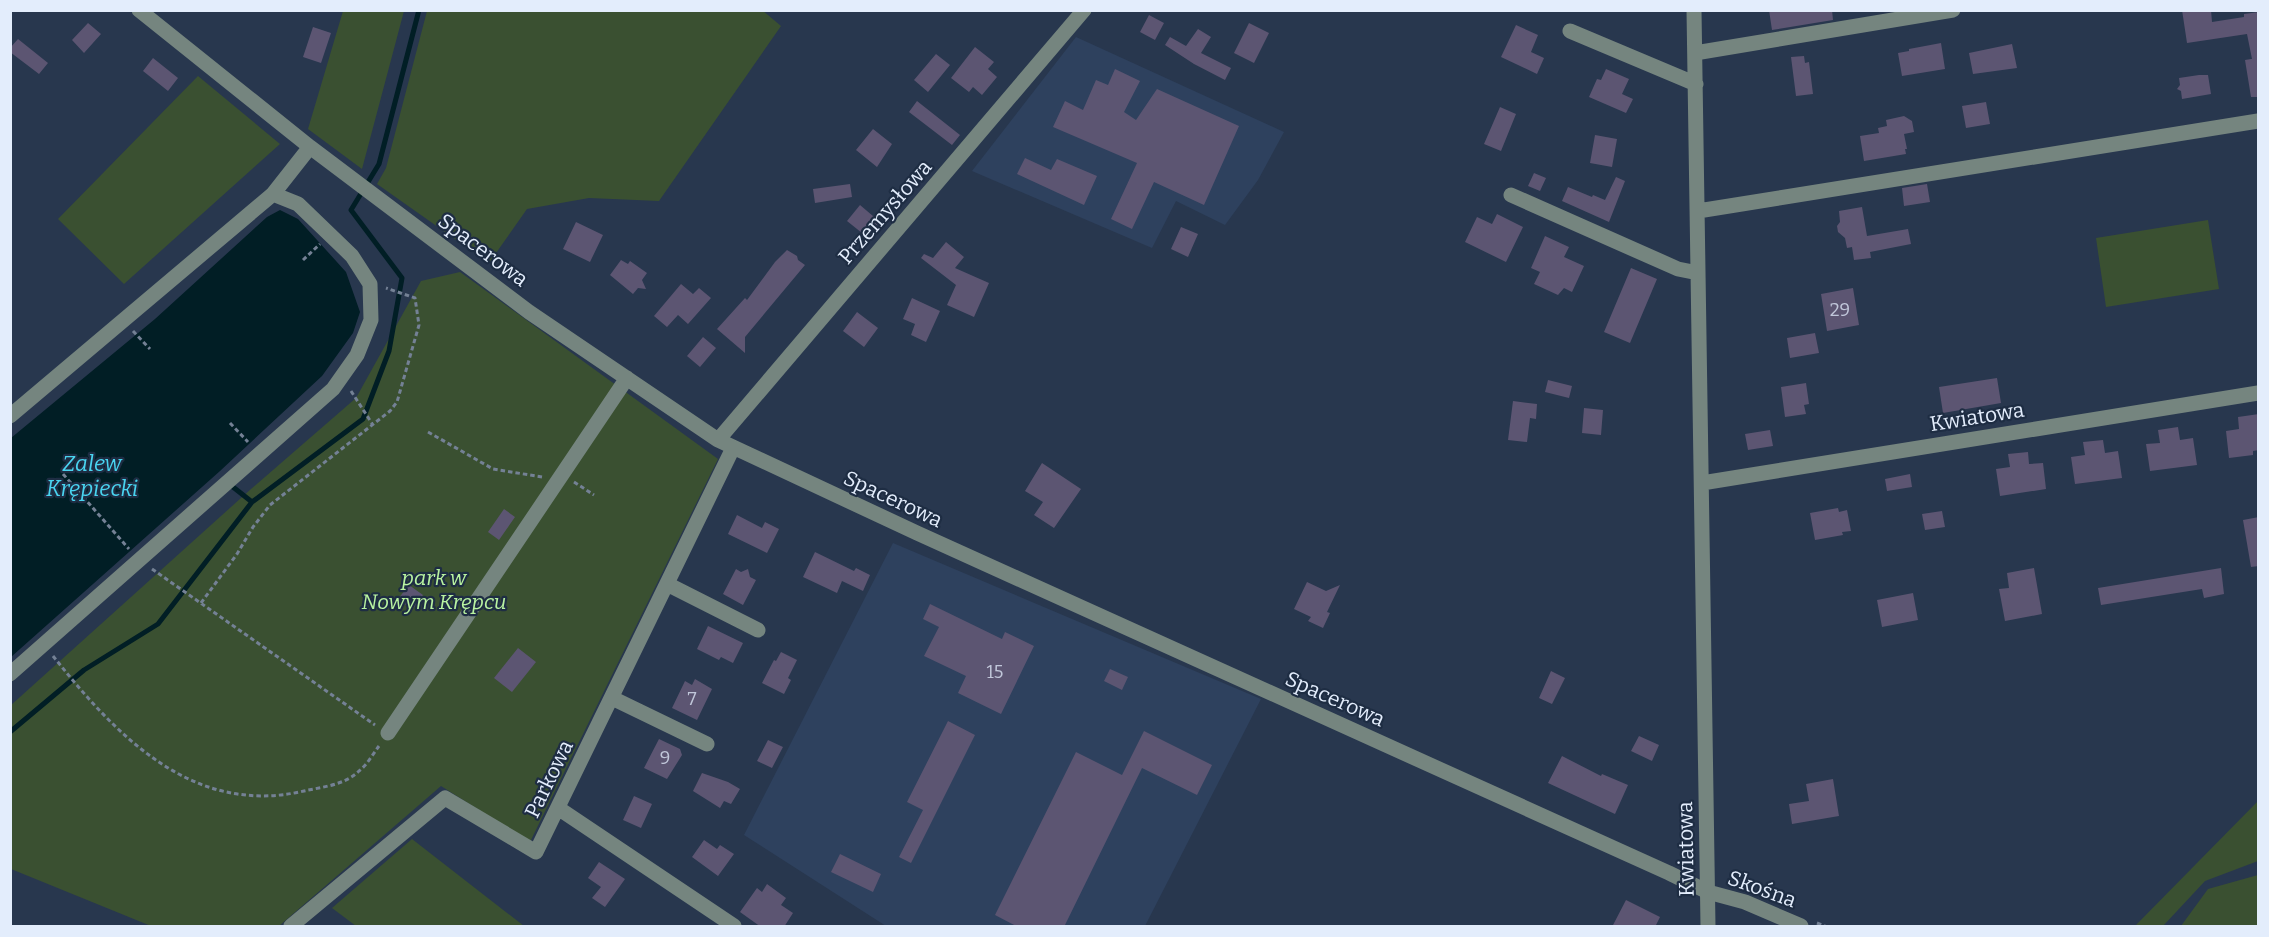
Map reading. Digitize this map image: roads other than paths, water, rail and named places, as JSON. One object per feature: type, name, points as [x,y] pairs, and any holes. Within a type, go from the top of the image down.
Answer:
[{"type":"street","name":"Spacerowa","points":[[139,10],[310,147],[529,312],[718,440],[928,538],[1708,892]]},
{"type":"street","name":"Przemysłowa","points":[[718,440],[1084,10]]},
{"type":"street","name":"Kwiatowa","points":[[1695,10],[1708,927]]},
{"type":"street","points":[[1695,52],[1953,10]]},
{"type":"street","points":[[1570,31],[1696,84]]},
{"type":"street","points":[[1698,211],[2259,121]]},
{"type":"street","points":[[10,416],[273,194],[310,147]]},
{"type":"street","points":[[10,674],[333,389],[357,355],[371,320],[370,284],[352,256],[298,204],[273,194]]},
{"type":"street","points":[[1511,195],[1678,269],[1698,273]]},
{"type":"street","points":[[388,733],[627,378]]},
{"type":"street","name":"Kwiatowa","points":[[1702,483],[2259,393]]},
{"type":"street","name":"Parkowa","points":[[291,927],[445,798],[536,852],[733,448]]},
{"type":"street","points":[[667,584],[758,630]]},
{"type":"street","points":[[612,698],[707,744]]},
{"type":"street","points":[[558,808],[734,927]]},
{"type":"street","name":"Skośna","points":[[1708,892],[1745,902],[1801,927]]},
{"type":"water","name":"Zalew Krępiecki","points":[[280,210],[298,219],[346,272],[360,312],[353,333],[322,376],[220,471],[11,657],[11,438],[155,319],[267,217]]},
{"type":"waterway","points":[[10,732],[84,670],[158,624],[252,502],[363,419],[389,351],[402,278],[351,210],[379,164],[419,10]]},
{"type":"waterway","points":[[233,487],[252,502]]},
{"type":"park label","name":"park w Nowym Krępcu","points":[[434,590]]}]
